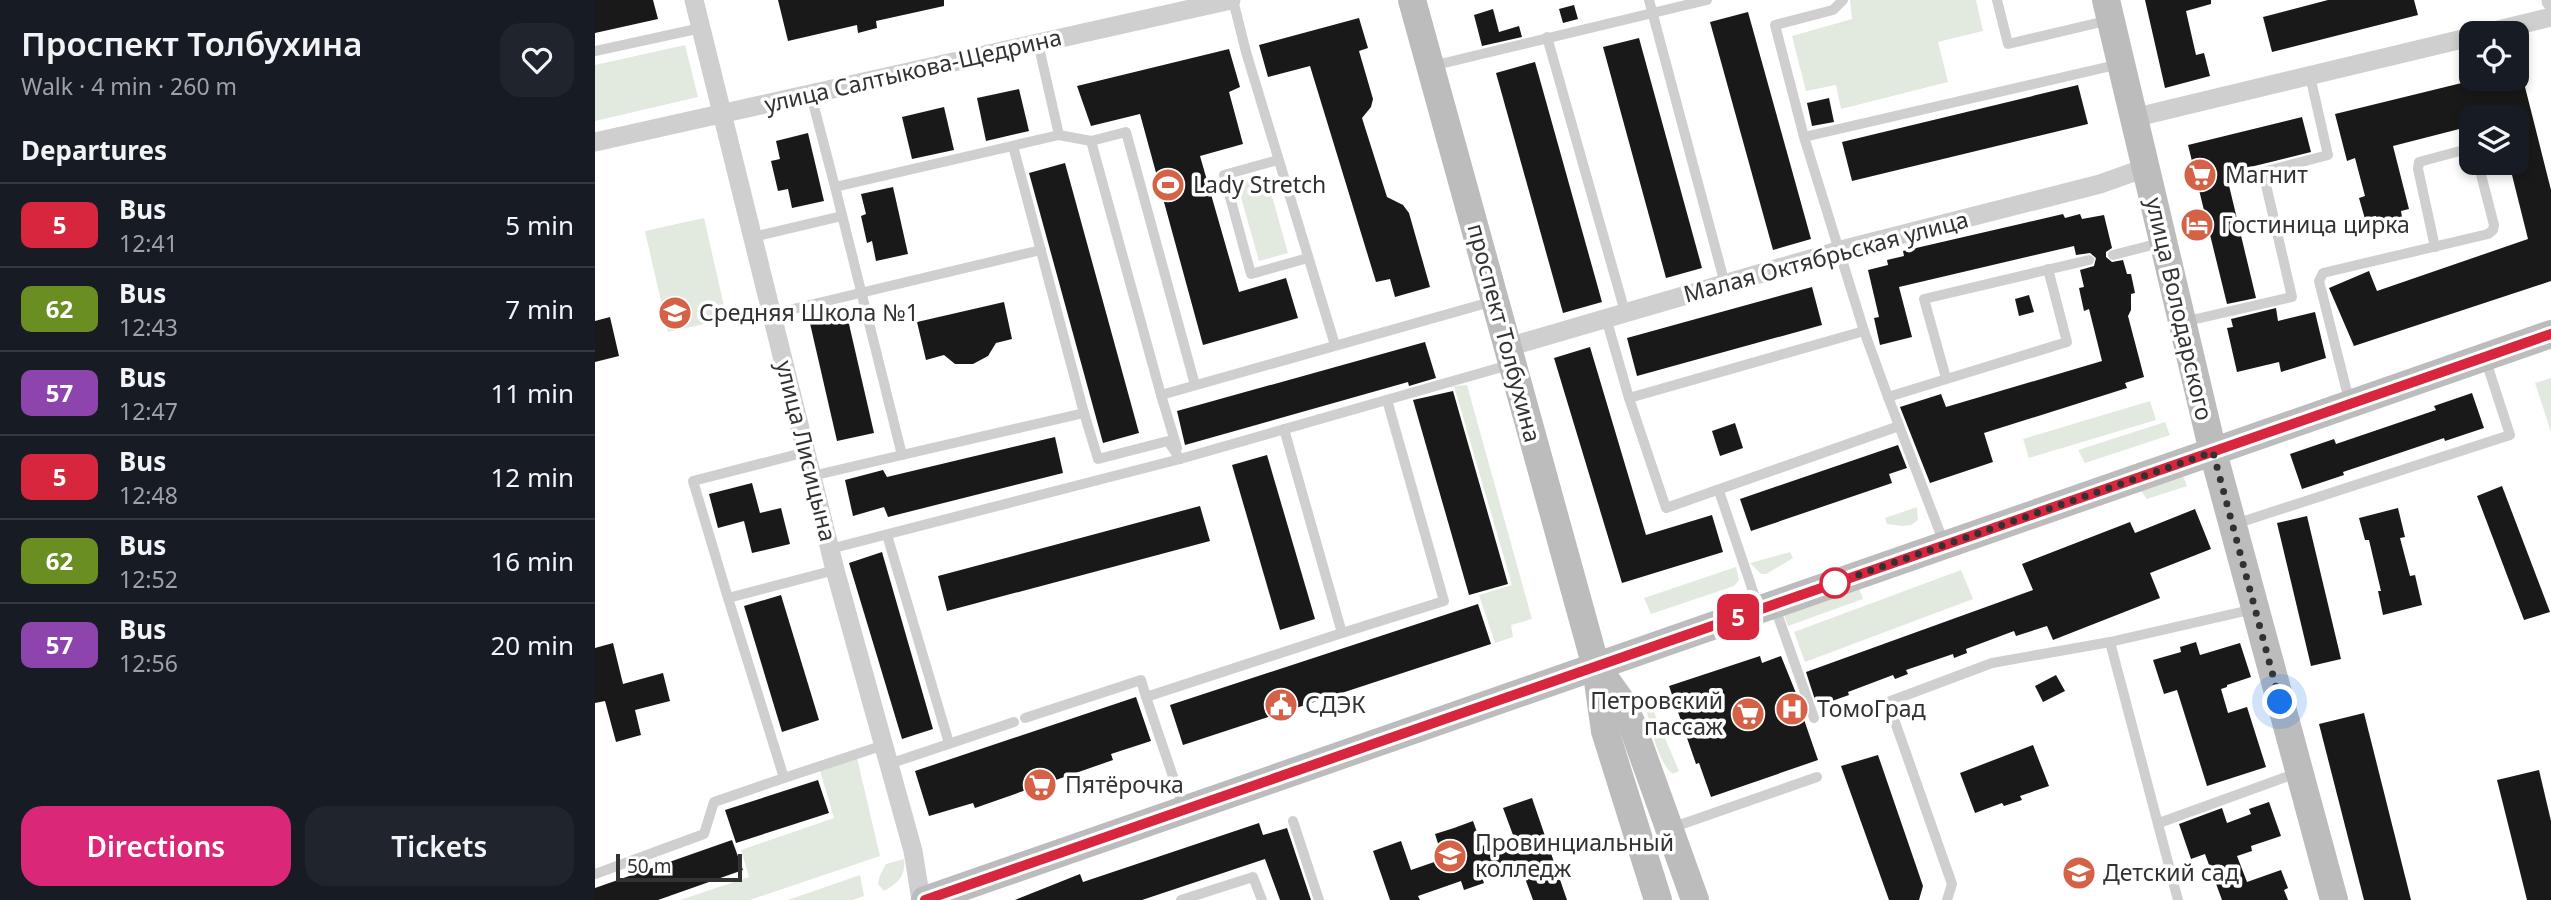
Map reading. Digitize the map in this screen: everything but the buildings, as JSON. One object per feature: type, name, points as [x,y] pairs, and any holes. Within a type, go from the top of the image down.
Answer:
[{"type":"main road","name":"проспект Толбухина","points":[[1412,0],[1596,667],[1605,731],[1658,900]]},
{"type":"main road","name":"улица Володарского","points":[[2108,10],[2213,452],[2334,900]]},
{"type":"main road","points":[[923,900],[2551,334]]},
{"type":"main road","name":"проспект Толбухина","points":[[1596,667],[1621,701],[1632,722],[1695,900]]},
{"type":"street","name":"улица Лисицына","points":[[694,0],[835,570],[913,851],[923,900]]},
{"type":"street","name":"улица Салтыкова-Щедрина","points":[[595,142],[1232,0]]},
{"type":"street","points":[[2529,22],[2551,17]]},
{"type":"street","points":[[2133,118],[2459,40]]},
{"type":"street","name":"Малая Октябрьская улица","points":[[1510,356],[1616,315],[1841,250],[2100,184],[2145,168]]},
{"type":"lane","points":[[1232,0],[1335,345]]},
{"type":"lane","points":[[1649,0],[1725,285]]},
{"type":"lane","points":[[1430,67],[1707,0]]},
{"type":"lane","points":[[1843,0],[1833,10],[1775,25],[1804,137],[1864,331],[1945,545]]},
{"type":"lane","points":[[1997,0],[2008,44],[2108,10]]},
{"type":"lane","points":[[595,51],[701,28]]},
{"type":"lane","points":[[1547,37],[1616,315],[1629,398],[1666,508],[1899,426]]},
{"type":"lane","points":[[1038,43],[1059,135]]},
{"type":"lane","points":[[1804,137],[2121,63]]},
{"type":"lane","points":[[2182,323],[2292,296],[2263,172],[2328,155],[2310,76]]},
{"type":"lane","points":[[811,95],[902,454]]},
{"type":"lane","points":[[835,187],[1059,135],[1091,141],[1126,132],[1195,385]]},
{"type":"lane","points":[[1091,141],[1180,459]]},
{"type":"lane","points":[[1013,146],[1098,459],[1168,441],[1180,459]]},
{"type":"lane","points":[[2435,247],[2418,169],[2419,162],[2459,151]]},
{"type":"lane","points":[[1278,160],[1224,175],[1251,274],[1308,258]]},
{"type":"lane","points":[[2350,404],[2319,281],[2320,276],[2323,273],[2488,234],[2493,230],[2481,175]]},
{"type":"lane","points":[[753,237],[842,216]]},
{"type":"lane","points":[[2113,255],[2163,243]]},
{"type":"lane","points":[[772,314],[1041,250]]},
{"type":"lane","points":[[1946,378],[1924,299],[2088,260]]},
{"type":"lane","points":[[1888,397],[2067,342],[2048,269]]},
{"type":"lane","points":[[1161,395],[1495,301]]},
{"type":"lane","points":[[1629,398],[1864,331]]},
{"type":"lane","points":[[830,549],[1180,459],[1387,400],[1510,356]]},
{"type":"lane","points":[[2232,525],[2510,435],[2485,357]]},
{"type":"lane","points":[[1146,697],[1444,601],[1387,400]]},
{"type":"lane","points":[[812,476],[1084,413]]},
{"type":"lane","points":[[1284,429],[1342,633]]},
{"type":"lane","points":[[784,778],[693,481],[806,452]]},
{"type":"lane","points":[[1719,491],[1814,718]]},
{"type":"lane","points":[[887,535],[949,743]]},
{"type":"lane","points":[[728,598],[835,570]]},
{"type":"lane","points":[[1947,900],[1952,884],[1888,702],[1991,663],[2110,642],[2255,608]]},
{"type":"lane","points":[[2110,642],[2178,900]]},
{"type":"lane","points":[[1025,718],[1140,680],[1185,810]]},
{"type":"lane","points":[[595,874],[704,834],[714,802],[784,778],[949,743],[1014,722]]},
{"type":"lane","points":[[2159,823],[2299,772]]},
{"type":"lane","points":[[1671,828],[1817,777]]},
{"type":"lane","points":[[1293,821],[1319,900]]},
{"type":"lane","points":[[1181,900],[1253,877],[1262,900]]},
{"type":"shaded area","points":[[1850,0],[1976,0],[1983,31],[1938,42],[1948,82],[1841,109],[1836,85],[1806,91],[1792,36],[1852,19]]},
{"type":"shaded area","points":[[685,45],[698,97],[595,121],[595,65]]},
{"type":"shaded area","points":[[1266,175],[1288,253],[1259,261],[1237,183]]},
{"type":"shaded area","points":[[704,218],[727,319],[668,332],[645,231]]},
{"type":"shaded area","points":[[2551,378],[2551,432],[2535,383]]},
{"type":"shaded area","points":[[1467,385],[1532,619],[1511,625],[1513,637],[1495,643],[1479,595],[1512,585],[1454,386]]},
{"type":"shaded area","points":[[2150,401],[2156,420],[2029,458],[2023,439]]},
{"type":"shaded area","points":[[2165,422],[2170,435],[2085,463],[2078,450]]},
{"type":"shaded area","points":[[2183,476],[2187,486],[2147,499],[2141,491]]},
{"type":"shaded area","points":[[1917,507],[1918,520],[1911,525],[1887,524],[1885,518]]},
{"type":"shaded area","points":[[1790,552],[1793,558],[1766,574],[1761,574],[1750,563]]},
{"type":"shaded area","points":[[1736,567],[1739,580],[1734,586],[1651,614],[1644,598]]},
{"type":"shaded area","points":[[1961,570],[1973,599],[1805,662],[1794,632]]},
{"type":"shaded area","points":[[1859,588],[1863,599],[1788,626],[1783,613]]},
{"type":"shaded area","points":[[1648,698],[1679,771],[1673,774],[1662,760],[1654,740],[1644,700]]},
{"type":"shaded area","points":[[857,758],[880,856],[750,900],[680,900],[749,877],[741,850],[834,818],[820,771]]},
{"type":"shaded area","points":[[904,859],[904,870],[900,878],[884,891],[878,884],[886,864]]},
{"type":"shaded area","points":[[860,875],[864,896],[853,900],[788,900]]},
{"type":"bus line","name":"5","points":[[925,900],[2551,334]]},
{"type":"place","name":"Магнит","points":[[2200,175]]},
{"type":"place","name":"Lady Stretch","points":[[1168,185]]},
{"type":"place","name":"Гостиница цирка","points":[[2197,225]]},
{"type":"place","name":"Средняя Школа №1","points":[[675,313]]},
{"type":"place","name":"СДЭК","points":[[1281,705]]},
{"type":"place","name":"ТомоГрад","points":[[1792,709]]},
{"type":"place","name":"Петровский пассаж","points":[[1748,714]]},
{"type":"place","name":"Пятёрочка","points":[[1040,785]]},
{"type":"place","name":"Провинциальный колледж","points":[[1450,856]]},
{"type":"place","name":"Детский сад","points":[[2079,873]]},
{"type":"route","points":[[1835,583],[2213,452],[2280,702]]}]
